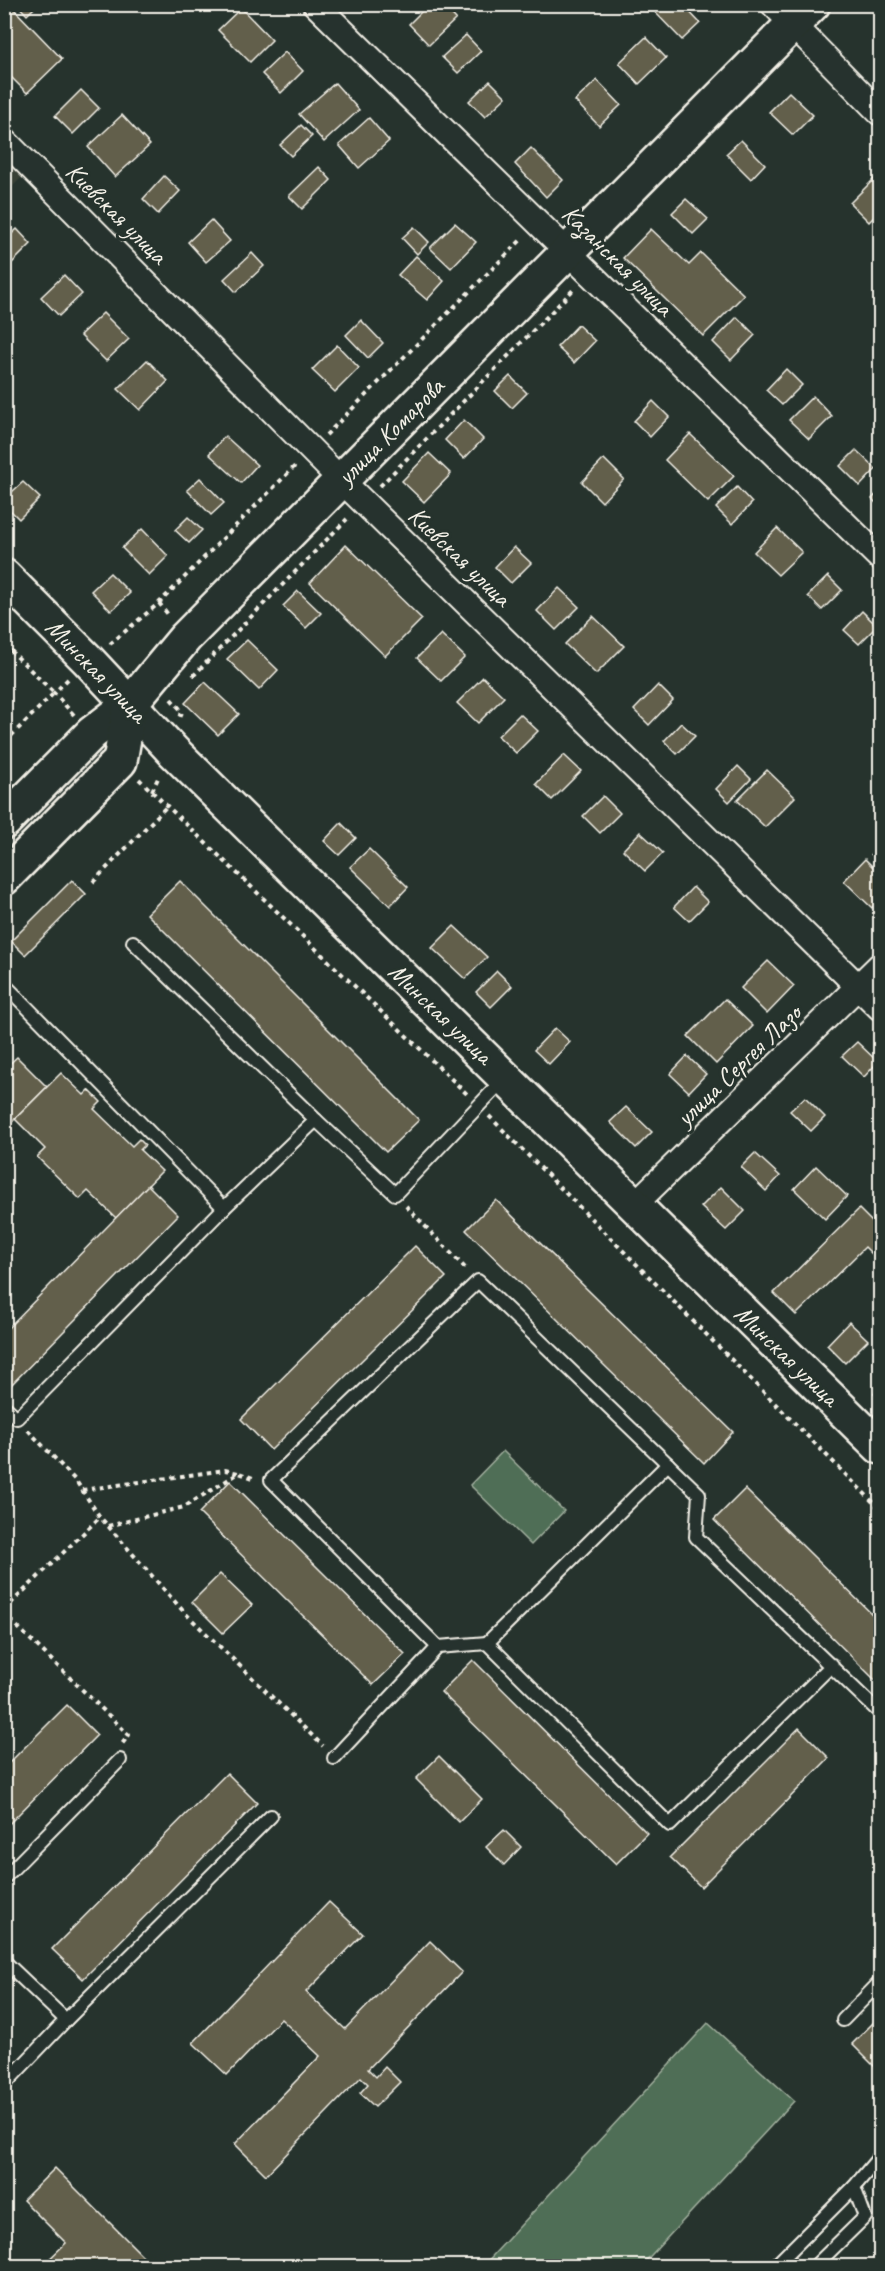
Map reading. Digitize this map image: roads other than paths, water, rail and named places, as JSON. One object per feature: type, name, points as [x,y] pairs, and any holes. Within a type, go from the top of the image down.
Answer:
[{"type":"main road","name":"улица Комарова","points":[[4,878],[120,761],[130,704],[185,638],[352,491],[580,262],[793,11]]},
{"type":"main road","name":"Минская улица","points":[[4,576],[173,750],[880,1447]]},
{"type":"main road","points":[[4,822],[92,734],[130,704]]},
{"type":"street","name":"Казанская улица","points":[[315,4],[880,558]]},
{"type":"street","points":[[793,11],[880,113]]},
{"type":"street","name":"Киевская улица","points":[[4,140],[352,491],[880,1008]]},
{"type":"street","name":"улица Сергея Лазо","points":[[634,1205],[880,964]]},
{"type":"lane","points":[[133,942],[395,1194],[506,1078]]},
{"type":"lane","points":[[4,984],[224,1208]]},
{"type":"lane","points":[[4,1406],[17,1418],[224,1208],[316,1120]]},
{"type":"lane","points":[[438,1647],[271,1480],[478,1281],[699,1494],[696,1537],[880,1713]]},
{"type":"lane","points":[[334,1758],[438,1647],[487,1643],[668,1464]]},
{"type":"lane","points":[[487,1643],[670,1825],[832,1665]]},
{"type":"lane","points":[[4,1878],[120,1760]]},
{"type":"lane","points":[[6,2081],[271,1816]]},
{"type":"lane","points":[[4,1961],[66,2020]]},
{"type":"lane","points":[[843,2020],[880,1982]]},
{"type":"lane","points":[[776,2266],[854,2187],[880,2156]]},
{"type":"lane","points":[[815,2266],[865,2217],[854,2187]]}]
